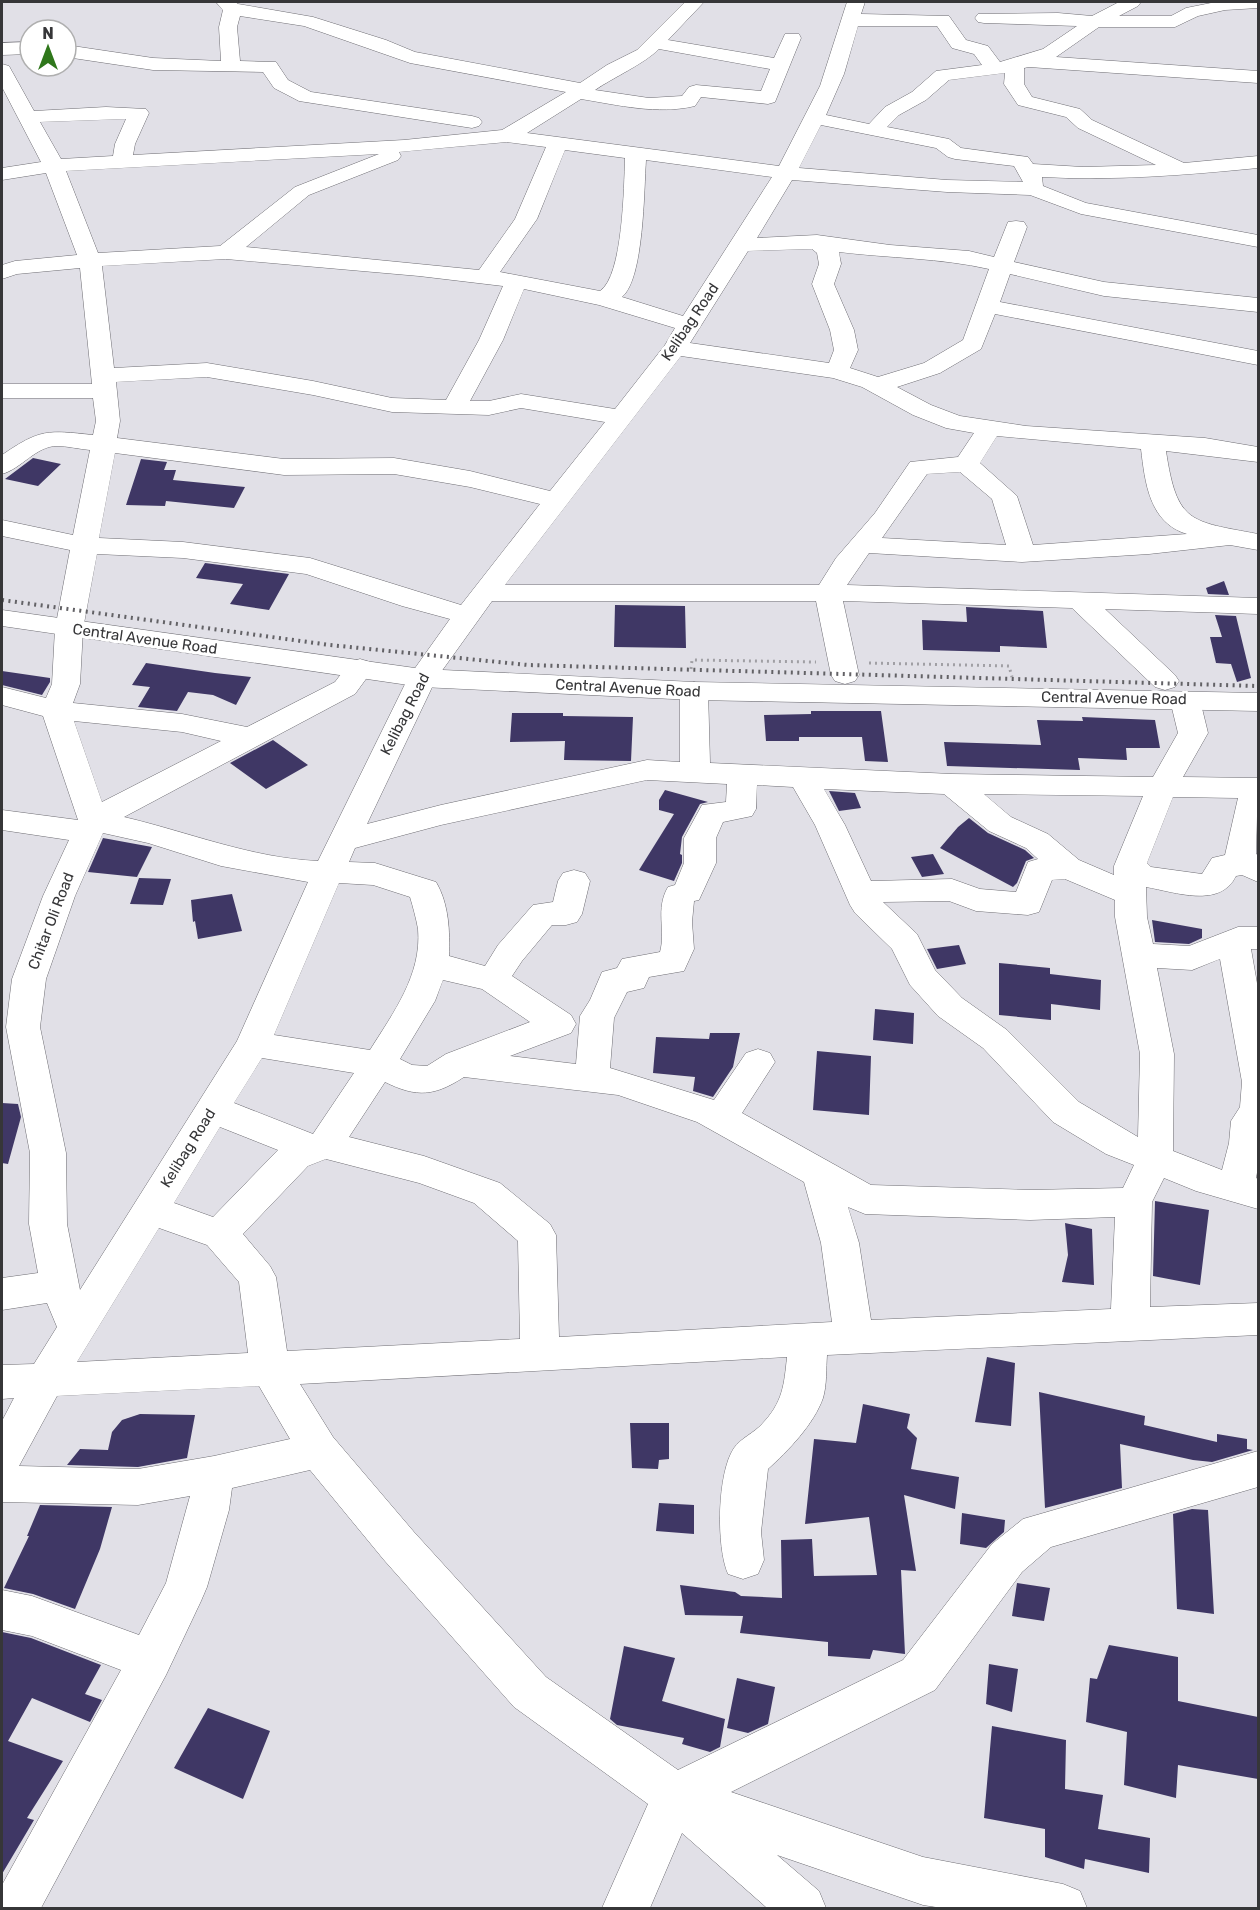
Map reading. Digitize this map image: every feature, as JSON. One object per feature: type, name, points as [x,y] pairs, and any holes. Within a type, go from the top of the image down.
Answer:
[{"type":"street","points":[[873,131],[892,111],[919,96],[943,75],[1013,65],[1050,53],[1095,22],[1132,2]]},
{"type":"street","points":[[507,136],[644,54],[687,3]]},
{"type":"street","points":[[1176,72],[1176,36],[1192,12],[1227,3],[1258,3]]},
{"type":"street","points":[[231,67],[229,5],[307,21],[379,44],[410,57],[650,104],[688,102],[696,91],[768,98],[792,38]]},
{"type":"street","points":[[853,11],[943,20],[959,44],[981,50],[1013,65],[1258,77]]},
{"type":"street","name":"Kelibag Road","points":[[2,1459],[46,1378],[254,1044],[328,872],[429,667],[475,604],[682,337],[787,173],[826,94],[853,11]]},
{"type":"street","points":[[984,18],[1095,22],[1176,36]]},
{"type":"street","points":[[1076,35],[1103,40]]},
{"type":"street","points":[[654,43],[781,65]]},
{"type":"street","points":[[2,49],[18,48]]},
{"type":"street","points":[[78,53],[153,64],[269,66],[281,84],[306,97],[472,122]]},
{"type":"street","points":[[1013,65],[1014,84],[1025,101],[1072,113],[1085,124],[1179,168]]},
{"type":"street","points":[[2,70],[54,166],[90,260],[108,421],[71,620],[66,684],[56,711],[91,826]]},
{"type":"street","points":[[302,152],[341,102]]},
{"type":"street","points":[[27,117],[139,113],[125,144],[122,162]]},
{"type":"street","points":[[815,117],[942,144],[955,153],[1021,161],[1030,180],[1081,208],[1258,241]]},
{"type":"street","points":[[226,252],[302,191],[393,155],[442,142],[462,123],[536,119]]},
{"type":"street","points":[[2,174],[54,166],[302,152],[507,136],[787,173],[946,186],[1030,180],[1083,173],[1161,171],[1258,162]]},
{"type":"street","points":[[486,277],[526,219],[558,143]]},
{"type":"street","points":[[604,299],[617,290],[631,241],[636,153]]},
{"type":"street","points":[[877,386],[932,368],[973,344],[1016,227]]},
{"type":"street","points":[[740,245],[817,242],[890,252],[969,258],[1104,288],[1258,305]]},
{"type":"street","points":[[817,242],[828,251],[830,264],[823,284],[842,330],[846,350],[837,371]]},
{"type":"street","points":[[2,272],[15,268],[90,260],[226,252],[516,281],[604,299],[682,337],[837,371],[877,386],[922,410],[955,423],[1258,454]]},
{"type":"street","points":[[454,408],[491,340],[516,281]]},
{"type":"street","points":[[987,306],[1258,358]]},
{"type":"street","points":[[2,391],[104,384],[207,370],[313,388],[392,405],[489,408],[521,401],[620,417]]},
{"type":"street","points":[[966,464],[990,428]]},
{"type":"street","points":[[2,466],[34,444],[54,438],[284,467],[394,466],[470,479],[556,500]]},
{"type":"street","points":[[1152,442],[1163,498],[1168,511],[1184,524],[1258,542]]},
{"type":"street","points":[[845,675],[828,593],[846,564],[885,518],[920,467],[966,464],[1004,496],[1023,554]]},
{"type":"street","points":[[2,528],[85,545],[183,550],[310,566],[412,600],[475,604],[828,593],[1258,606]]},
{"type":"street","points":[[862,545],[1023,554],[1149,546],[1230,537]]},
{"type":"street","points":[[2,599],[71,620],[247,635],[429,667],[845,675],[1175,690],[1258,685]]},
{"type":"street","points":[[1081,602],[1175,690],[1193,732],[1162,787],[1130,880],[1131,916],[1157,1054],[1155,1159],[1134,1202],[1130,1324]]},
{"type":"street","name":"Central Avenue Road","points":[[2,618],[71,620],[360,668],[429,667],[694,691],[1175,690],[1258,702]]},
{"type":"street","points":[[91,826],[345,688],[360,668]]},
{"type":"street","points":[[694,691],[695,772]]},
{"type":"street","points":[[2,697],[56,711],[182,723],[253,738]]},
{"type":"street","points":[[343,841],[441,815],[646,770],[952,784],[1257,789],[1240,849],[1240,856],[1253,867]]},
{"type":"street","points":[[592,1078],[597,1016],[606,1003],[614,980],[632,980],[634,967],[672,963],[678,949],[676,922],[679,895],[688,892],[700,863],[700,838],[713,812],[732,812],[741,809],[742,774]]},
{"type":"street","points":[[803,778],[830,825],[866,905],[904,942],[922,977],[950,1007],[995,1039],[1066,1112],[1119,1144],[1209,1181],[1252,1192],[1247,1143],[1249,1121],[1258,1111],[1258,1085]]},
{"type":"street","points":[[952,784],[1000,824],[1037,841],[1068,868]]},
{"type":"street","points":[[2,820],[91,826],[153,834],[221,855],[302,871],[375,874],[425,890],[434,930],[431,968],[418,1001],[379,1064],[319,1147],[295,1156],[220,1234]]},
{"type":"street","name":"Chitar Oli Road","points":[[77,1328],[59,1286],[48,1224],[48,1153],[15,979],[59,896],[91,826]]},
{"type":"street","points":[[860,892],[952,890],[976,900],[1028,904],[1039,870],[1068,868],[1130,880],[1142,876],[1208,886],[1219,878],[1223,866],[1253,867]]},
{"type":"street","points":[[493,980],[510,953],[544,913],[566,914],[574,881]]},
{"type":"street","points":[[1138,955],[1192,958],[1246,939],[1258,1079]]},
{"type":"street","points":[[254,1044],[379,1064],[406,1077],[432,1080],[458,1063],[559,1024],[493,980],[448,969],[431,968]]},
{"type":"street","points":[[720,1118],[758,1062]]},
{"type":"street","points":[[458,1063],[619,1082],[710,1112],[865,1199],[1030,1205],[1134,1202]]},
{"type":"street","points":[[212,1109],[319,1147],[424,1170],[487,1193],[537,1234],[540,1354]]},
{"type":"street","points":[[820,1174],[840,1243],[854,1337]]},
{"type":"street","points":[[150,1210],[220,1234],[257,1277],[270,1369],[319,1450],[399,1546],[530,1692],[675,1796],[802,1908]]},
{"type":"street","points":[[2,1294],[59,1286]]},
{"type":"street","points":[[2,1382],[809,1339],[1258,1319]]},
{"type":"street","points":[[743,1560],[740,1532],[743,1490],[749,1460],[777,1436],[803,1398],[809,1339]]},
{"type":"street","points":[[2,1484],[138,1487],[214,1474],[319,1450]]},
{"type":"street","points":[[626,1908],[675,1796],[919,1675],[1007,1558],[1038,1532],[1258,1469]]},
{"type":"street","points":[[15,1908],[150,1660],[186,1587],[208,1510],[214,1474]]},
{"type":"street","points":[[2,1610],[32,1616],[150,1660]]},
{"type":"street","points":[[675,1796],[923,1881],[1063,1908]]},
{"type":"building","points":[[33,458],[61,464],[38,486],[5,479]]},
{"type":"building","points":[[141,459],[167,462],[164,470],[176,470],[173,480],[245,487],[234,508],[166,501],[165,506],[126,505]]},
{"type":"building","points":[[205,563],[289,574],[269,610],[230,604],[243,584],[196,578]]},
{"type":"building","points":[[1224,581],[1229,595],[1208,594],[1206,588]]},
{"type":"building","points":[[615,605],[685,606],[686,648],[614,647]]},
{"type":"building","points":[[966,607],[1043,611],[1047,648],[1000,646],[1000,652],[923,650],[922,620],[967,622]]},
{"type":"building","points":[[1215,615],[1236,616],[1251,678],[1237,682],[1231,664],[1216,663],[1210,637],[1222,637]]},
{"type":"building","points":[[146,663],[251,677],[236,705],[213,695],[188,692],[177,711],[138,707],[150,687],[132,685]]},
{"type":"building","points":[[2,671],[50,678],[50,682],[42,695],[2,685]]},
{"type":"building","points":[[811,711],[881,711],[888,762],[865,761],[862,737],[799,737],[799,741],[766,741],[764,715],[811,714]]},
{"type":"building","points":[[512,713],[633,717],[631,761],[564,760],[565,741],[510,742]]},
{"type":"building","points":[[1082,717],[1155,720],[1160,748],[1126,748],[1127,760],[1078,758],[1080,770],[947,766],[944,742],[1041,745],[1037,720],[1083,721]]},
{"type":"building","points":[[273,740],[308,765],[266,789],[230,763]]},
{"type":"building","points":[[665,790],[708,802],[700,804],[682,837],[680,854],[682,863],[674,881],[639,870],[674,814],[659,810],[659,800]]},
{"type":"building","points":[[829,791],[855,793],[861,808],[839,811]]},
{"type":"building","points":[[969,818],[988,833],[1025,850],[1034,858],[1026,861],[1013,887],[940,848]]},
{"type":"building","points":[[103,838],[152,847],[137,877],[88,872]]},
{"type":"building","points":[[933,854],[944,874],[922,877],[911,857]]},
{"type":"building","points":[[139,878],[171,879],[163,905],[130,904]]},
{"type":"building","points":[[232,894],[242,931],[198,939],[195,921],[193,922],[191,900]]},
{"type":"building","points":[[1152,920],[1202,929],[1202,938],[1189,944],[1155,942]]},
{"type":"building","points":[[959,945],[966,964],[937,969],[927,949]]},
{"type":"building","points":[[999,963],[1050,968],[1050,974],[1101,980],[1100,1010],[1051,1004],[1051,1020],[999,1015]]},
{"type":"building","points":[[875,1009],[914,1013],[913,1044],[873,1040]]},
{"type":"building","points":[[710,1033],[740,1033],[733,1067],[713,1097],[693,1091],[695,1077],[653,1073],[656,1037],[709,1039]]},
{"type":"building","points":[[817,1051],[871,1056],[869,1115],[813,1110]]},
{"type":"building","points":[[2,1103],[18,1104],[21,1117],[8,1164],[2,1163]]},
{"type":"building","points":[[1155,1201],[1209,1210],[1200,1285],[1153,1276]]},
{"type":"building","points":[[1065,1223],[1092,1229],[1094,1285],[1062,1282],[1068,1255]]},
{"type":"building","points":[[987,1357],[1015,1363],[1011,1426],[975,1422]]},
{"type":"building","points":[[1039,1392],[1145,1416],[1144,1425],[1217,1442],[1217,1434],[1247,1439],[1247,1449],[1253,1450],[1212,1462],[1120,1444],[1122,1488],[1045,1508]]},
{"type":"building","points":[[863,1404],[910,1414],[907,1428],[917,1438],[911,1469],[959,1477],[955,1509],[904,1495],[916,1571],[901,1570],[905,1654],[873,1650],[870,1659],[828,1656],[828,1642],[740,1633],[743,1616],[685,1615],[680,1585],[735,1592],[741,1596],[782,1598],[781,1540],[812,1539],[814,1576],[877,1575],[869,1517],[805,1524],[814,1439],[856,1443]]},
{"type":"building","points":[[140,1414],[195,1415],[187,1458],[138,1467],[67,1465],[80,1449],[108,1450],[112,1432],[122,1420]]},
{"type":"building","points":[[630,1423],[669,1423],[669,1459],[659,1460],[658,1469],[632,1468]]},
{"type":"building","points":[[659,1503],[694,1505],[694,1534],[656,1531]]},
{"type":"building","points":[[40,1505],[112,1507],[100,1549],[75,1609],[33,1594],[4,1588],[29,1536],[27,1536]]},
{"type":"building","points":[[1192,1509],[1208,1510],[1214,1614],[1177,1609],[1173,1514]]},
{"type":"building","points":[[962,1513],[1005,1520],[1004,1532],[986,1548],[960,1544]]},
{"type":"building","points":[[1017,1583],[1050,1588],[1044,1621],[1012,1616]]},
{"type":"building","points":[[2,1632],[31,1638],[101,1665],[85,1694],[102,1700],[90,1722],[32,1698],[8,1741],[63,1761],[27,1818],[34,1820],[2,1874]]},
{"type":"building","points":[[1109,1645],[1178,1657],[1178,1701],[1258,1717],[1258,1779],[1178,1765],[1176,1798],[1124,1785],[1127,1732],[1086,1722],[1090,1678],[1097,1679]]},
{"type":"building","points":[[624,1646],[675,1658],[662,1701],[725,1719],[720,1747],[710,1752],[682,1744],[684,1738],[617,1725],[610,1719]]},
{"type":"building","points":[[989,1664],[1018,1669],[1012,1712],[986,1704]]},
{"type":"building","points":[[737,1678],[775,1687],[768,1724],[748,1733],[727,1728]]},
{"type":"building","points":[[208,1708],[270,1731],[243,1799],[174,1768]]},
{"type":"building","points":[[992,1726],[1066,1740],[1065,1789],[1103,1795],[1098,1829],[1150,1838],[1149,1873],[1085,1859],[1084,1869],[1045,1857],[1045,1829],[984,1818]]},
{"type":"railway","points":[[2,600],[330,645],[528,665],[1258,686]]}]
